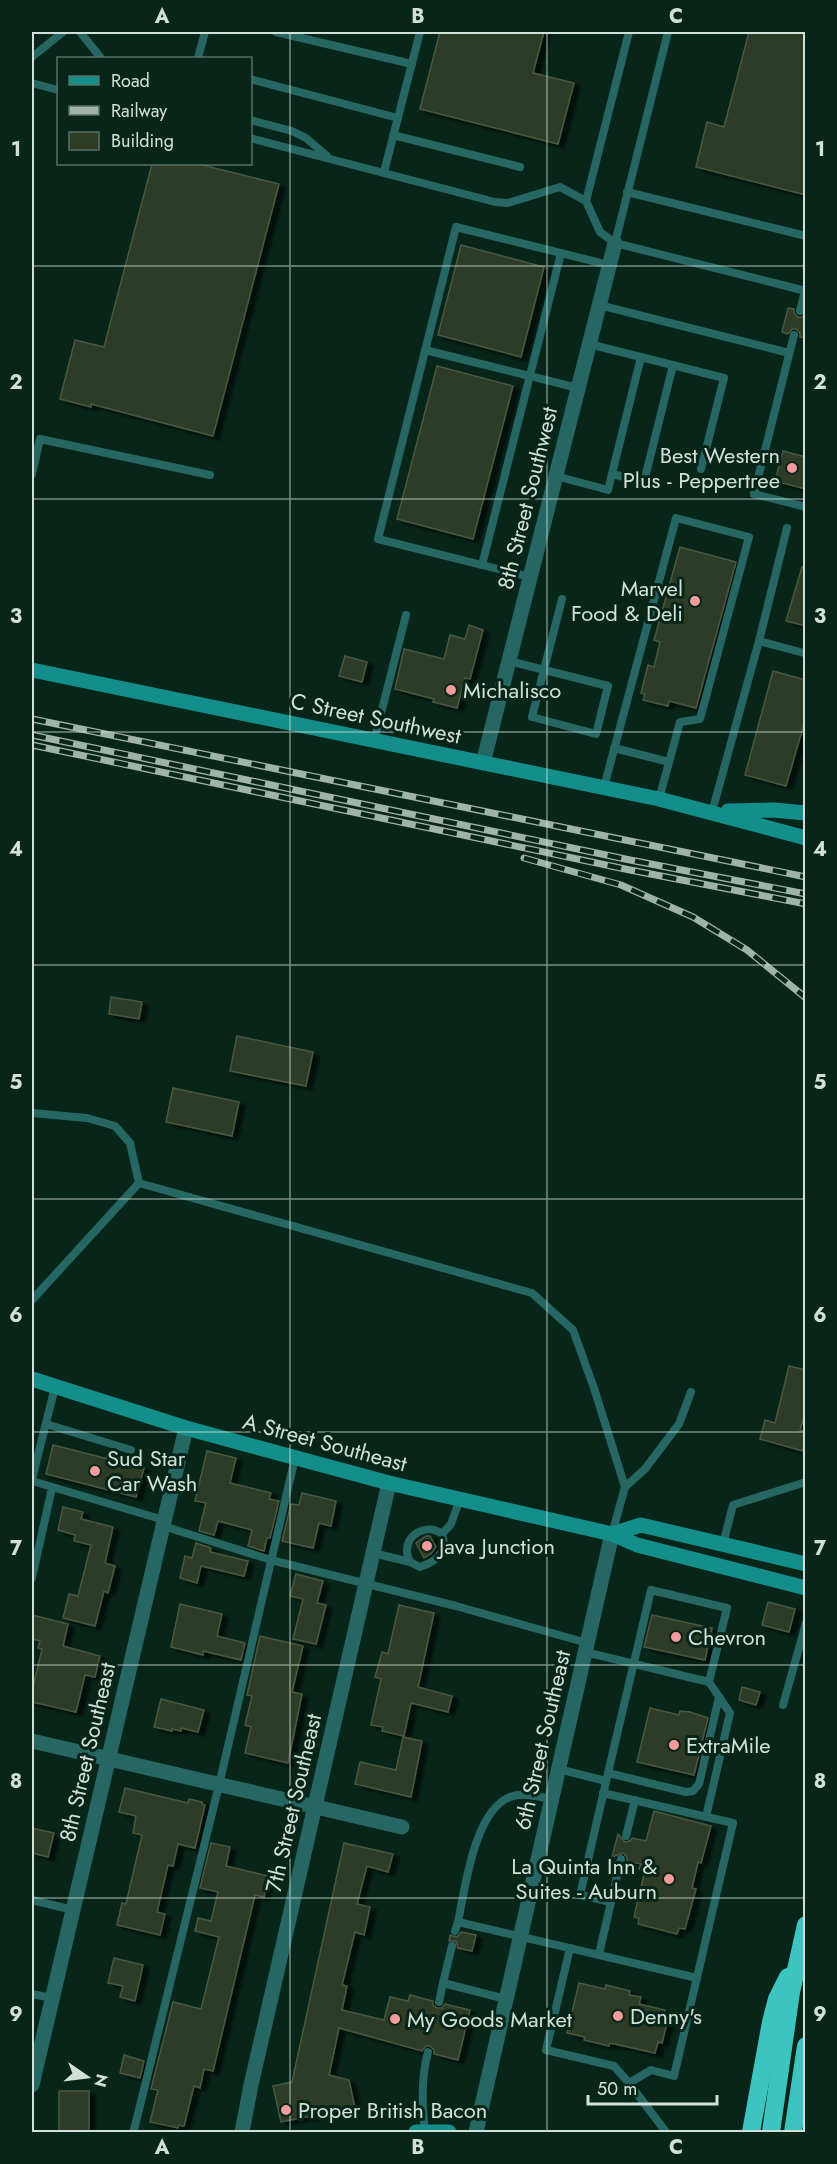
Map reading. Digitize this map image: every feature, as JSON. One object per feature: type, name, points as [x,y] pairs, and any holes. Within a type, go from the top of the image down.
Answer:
[{"type":"highway","points":[[772,2127],[783,2039],[806,1925]]},
{"type":"highway","points":[[752,2127],[777,1999],[798,1957]]},
{"type":"highway","points":[[794,2129],[806,2046]]},
{"type":"main road","name":"C Street Southwest","points":[[32,670],[659,799],[806,838]]},
{"type":"main road","name":"C Street Southwest","points":[[712,812],[773,810],[806,813]]},
{"type":"main road","name":"A Street Southeast","points":[[32,1379],[186,1428],[296,1458],[389,1483],[612,1534],[637,1545],[806,1588]]},
{"type":"main road","points":[[612,1534],[641,1525],[806,1564]]},
{"type":"main road","points":[[420,2132],[449,2133]]},
{"type":"street","name":"8th Street Southwest","points":[[483,763],[615,243]]},
{"type":"street","name":"8th Street Southeast","points":[[32,2085],[186,1428]]},
{"type":"street","name":"7th Street Southeast","points":[[242,2133],[250,2085],[389,1483]]},
{"type":"street","name":"6th Street Southeast","points":[[476,2133],[612,1534]]},
{"type":"street","points":[[32,1741],[402,1827]]},
{"type":"lane","points":[[32,57],[63,32]]},
{"type":"lane","points":[[80,32],[100,57]]},
{"type":"lane","points":[[198,57],[205,32]]},
{"type":"lane","points":[[276,32],[412,64]]},
{"type":"lane","points":[[384,172],[420,32]]},
{"type":"lane","points":[[586,201],[629,32]]},
{"type":"lane","points":[[615,243],[668,32]]},
{"type":"lane","points":[[252,80],[398,118]]},
{"type":"lane","points":[[32,83],[57,90]]},
{"type":"lane","points":[[252,121],[292,131],[306,138],[330,158]]},
{"type":"lane","points":[[393,135],[520,167]]},
{"type":"lane","points":[[252,138],[495,202],[508,203],[560,187],[586,201],[600,232],[615,243],[805,291],[800,311]]},
{"type":"lane","points":[[627,192],[806,236]]},
{"type":"lane","points":[[530,577],[378,539],[456,227],[609,265]]},
{"type":"lane","points":[[482,565],[561,253]]},
{"type":"lane","points":[[599,305],[789,353]]},
{"type":"lane","points":[[794,335],[754,494],[806,507]]},
{"type":"lane","points":[[589,344],[724,378],[701,469]]},
{"type":"lane","points":[[425,350],[578,388]]},
{"type":"lane","points":[[556,476],[608,489],[641,357]]},
{"type":"lane","points":[[612,474],[644,482],[673,365]]},
{"type":"lane","points":[[32,474],[40,439],[210,475]]},
{"type":"lane","points":[[604,788],[676,518],[749,537],[700,719],[680,722],[659,799]]},
{"type":"lane","points":[[712,812],[787,528]]},
{"type":"lane","points":[[509,661],[544,670],[608,686],[596,734],[532,717],[544,670],[562,599]]},
{"type":"lane","points":[[374,741],[406,615]]},
{"type":"lane","points":[[759,641],[804,653]]},
{"type":"lane","points":[[614,748],[669,762]]},
{"type":"lane","points":[[32,1113],[87,1118],[115,1126],[130,1143],[139,1183]]},
{"type":"lane","points":[[32,1300],[139,1183]]},
{"type":"lane","points":[[139,1183],[532,1293],[573,1330],[625,1487]]},
{"type":"lane","points":[[55,1387],[32,1480],[272,1560],[456,1606],[633,1664],[709,1682],[730,1713],[706,1817]]},
{"type":"lane","points":[[612,1534],[625,1487],[645,1469],[679,1424],[691,1392]]},
{"type":"lane","points":[[46,1424],[131,1450]]},
{"type":"lane","points":[[134,2130],[296,1458]]},
{"type":"lane","points":[[723,1544],[733,1505],[806,1482]]},
{"type":"lane","points":[[32,1578],[52,1488]]},
{"type":"lane","points":[[442,1534],[451,1524],[460,1499]]},
{"type":"lane","points":[[373,1554],[420,1566],[435,1560],[443,1550],[442,1534],[431,1528],[418,1532],[409,1542],[407,1552],[410,1562]]},
{"type":"lane","points":[[611,1902],[580,1895],[651,1590],[727,1608],[709,1682]]},
{"type":"lane","points":[[783,1705],[806,1623]]},
{"type":"lane","points":[[558,1769],[686,1792],[693,1791],[699,1784],[719,1697]]},
{"type":"lane","points":[[603,1793],[734,1823],[674,2076],[651,2070],[629,2083]]},
{"type":"lane","points":[[552,1799],[532,1795],[510,1797],[490,1812],[479,1835],[456,1927],[520,1936],[697,1978]]},
{"type":"lane","points":[[626,1836],[635,1800]]},
{"type":"lane","points":[[599,1954],[621,1859]]},
{"type":"lane","points":[[32,1900],[73,1910]]},
{"type":"lane","points":[[439,2002],[452,1946]]},
{"type":"lane","points":[[570,1948],[546,2050],[614,2066],[666,2133]]},
{"type":"lane","points":[[443,1983],[506,1999]]},
{"type":"lane","points":[[32,1994],[52,1998]]},
{"type":"lane","points":[[420,2132],[423,2073],[428,2052]]},
{"type":"building","points":[[440,32],[544,32],[533,73],[574,83],[558,144],[420,109]]},
{"type":"building","points":[[749,32],[806,32],[806,195],[696,167],[707,122],[724,127]]},
{"type":"building","points":[[152,165],[202,165],[279,184],[213,436],[91,404],[91,407],[60,399],[75,340],[104,347]]},
{"type":"building","points":[[461,245],[544,267],[521,357],[438,335]]},
{"type":"building","points":[[788,308],[794,309],[798,317],[806,314],[806,338],[800,337],[796,329],[792,329],[788,334],[782,332]]},
{"type":"building","points":[[437,366],[513,386],[473,539],[397,519]]},
{"type":"building","name":"Best Western Plus - Peppertree","points":[[783,451],[806,457],[806,489],[775,481]]},
{"type":"building","name":"Marvel Food & Deli","points":[[680,547],[736,562],[696,708],[669,701],[668,706],[643,700],[645,694],[641,693],[648,665],[654,667],[660,642],[654,640]]},
{"type":"building","points":[[802,567],[806,568],[806,626],[786,621]]},
{"type":"building","points":[[469,625],[483,630],[470,679],[465,678],[457,708],[433,702],[434,699],[395,689],[404,649],[444,659],[450,635],[465,639]]},
{"type":"building","points":[[345,656],[367,662],[362,682],[339,676]]},
{"type":"building","points":[[773,671],[806,680],[806,717],[786,786],[745,775]]},
{"type":"building","points":[[111,997],[142,1002],[139,1019],[109,1014]]},
{"type":"building","points":[[237,1036],[313,1052],[306,1086],[230,1071]]},
{"type":"building","points":[[173,1088],[239,1102],[232,1136],[166,1122]]},
{"type":"building","points":[[789,1366],[806,1370],[806,1410],[800,1430],[806,1432],[803,1451],[760,1439],[765,1420],[775,1423]]},
{"type":"building","name":"Sud Star Car Wash","points":[[53,1445],[144,1468],[136,1497],[46,1474]]},
{"type":"building","points":[[207,1451],[236,1458],[230,1483],[271,1493],[269,1499],[279,1501],[270,1538],[267,1538],[264,1551],[248,1546],[252,1530],[218,1521],[214,1535],[199,1531],[206,1503],[195,1501]]},
{"type":"building","points":[[302,1493],[336,1501],[331,1526],[319,1523],[313,1548],[282,1541],[291,1504],[299,1505]]},
{"type":"building","points":[[63,1507],[83,1512],[81,1519],[113,1527],[105,1563],[115,1566],[108,1593],[104,1591],[95,1626],[63,1618],[69,1594],[78,1596],[91,1545],[74,1541],[75,1535],[58,1530]]},
{"type":"building","name":"Java Junction","points":[[430,1536],[436,1547],[424,1558],[416,1543]]},
{"type":"building","points":[[196,1543],[211,1548],[210,1552],[248,1561],[244,1576],[201,1566],[197,1583],[180,1578],[185,1556],[192,1558]]},
{"type":"building","points":[[296,1574],[323,1581],[317,1603],[326,1605],[316,1644],[293,1639],[303,1599],[290,1596]]},
{"type":"building","points":[[768,1602],[795,1609],[789,1632],[762,1625]]},
{"type":"building","points":[[180,1604],[222,1614],[217,1636],[245,1643],[241,1660],[203,1651],[203,1655],[171,1647]]},
{"type":"building","points":[[399,1605],[434,1613],[418,1687],[452,1696],[448,1712],[411,1703],[404,1736],[382,1731],[383,1727],[371,1725],[381,1679],[375,1677],[382,1652],[388,1654]]},
{"type":"building","points":[[32,1615],[68,1624],[63,1646],[100,1656],[95,1677],[85,1675],[76,1712],[32,1702],[32,1691],[42,1649],[38,1648],[40,1641],[32,1639]]},
{"type":"building","name":"Chevron","points":[[652,1615],[712,1628],[705,1660],[644,1647]]},
{"type":"building","points":[[260,1636],[303,1646],[292,1692],[302,1694],[288,1763],[245,1753],[251,1727],[245,1725],[252,1696],[247,1695]]},
{"type":"building","points":[[742,1687],[760,1692],[756,1705],[739,1700]]},
{"type":"building","points":[[161,1699],[204,1710],[198,1732],[181,1728],[181,1731],[172,1729],[172,1731],[154,1727]]},
{"type":"building","name":"ExtraMile","points":[[650,1708],[679,1715],[680,1711],[690,1712],[708,1718],[694,1775],[637,1762]]},
{"type":"building","points":[[403,1737],[422,1741],[411,1797],[355,1784],[360,1762],[396,1770]]},
{"type":"building","points":[[125,1788],[188,1803],[189,1799],[205,1805],[195,1848],[178,1844],[173,1866],[168,1865],[157,1912],[165,1914],[160,1935],[117,1925],[122,1903],[126,1904],[142,1835],[133,1833],[136,1816],[119,1812]]},
{"type":"building","name":"La Quinta Inn & Suites - Auburn","points":[[654,1811],[711,1826],[701,1863],[698,1862],[692,1888],[696,1889],[685,1929],[679,1928],[677,1934],[638,1924],[639,1918],[634,1917],[645,1870],[639,1869],[641,1864],[627,1861],[623,1853],[612,1857],[618,1834],[625,1842],[632,1838],[646,1841]]},
{"type":"building","points":[[32,1828],[54,1833],[48,1857],[32,1853]]},
{"type":"building","points":[[211,1843],[230,1847],[226,1866],[268,1876],[264,1897],[255,1895],[213,2071],[204,2069],[200,2088],[194,2086],[184,2126],[179,2125],[178,2128],[150,2122],[158,2090],[151,2089],[173,2002],[201,2009],[219,1937],[195,1931],[198,1918],[211,1921],[218,1892],[200,1888]]},
{"type":"building","points":[[344,1843],[393,1854],[388,1872],[367,1866],[357,1904],[370,1907],[364,1935],[355,1932],[342,1985],[347,1986],[342,2010],[384,2020],[390,1997],[408,2001],[410,1995],[433,2001],[433,2005],[437,2008],[442,2008],[445,2004],[470,2010],[458,2060],[434,2054],[430,2046],[426,2046],[422,2051],[339,2028],[329,2075],[349,2080],[355,2108],[281,2122],[273,2086],[292,2082]]},
{"type":"building","points":[[461,1932],[476,1935],[472,1951],[458,1948],[456,1941],[449,1941],[450,1935],[457,1937]]},
{"type":"building","points":[[114,1958],[143,1965],[135,2001],[120,1997],[123,1986],[108,1983]]},
{"type":"building","name":"Denny's","points":[[579,1983],[605,1989],[606,1985],[630,1991],[629,1995],[641,1997],[639,2004],[665,2010],[663,2022],[667,2023],[662,2043],[658,2042],[655,2053],[610,2043],[609,2046],[567,2033]]},
{"type":"building","points":[[124,2055],[144,2061],[140,2078],[120,2073]]},
{"type":"building","points":[[59,2091],[89,2091],[89,2133],[59,2133]]},
{"type":"railway","points":[[32,719],[806,877]]},
{"type":"railway","points":[[32,735],[630,860],[806,894]]},
{"type":"railway","points":[[32,745],[630,870],[806,904]]},
{"type":"railway","points":[[524,858],[621,885],[693,917],[747,950],[806,998]]},
{"type":"place","name":"Best Western Plus - Peppertree","points":[[792,468]]},
{"type":"place","name":"Marvel Food & Deli","points":[[695,601]]},
{"type":"place","name":"Michalisco","points":[[451,690]]},
{"type":"place","name":"Sud Star Car Wash","points":[[95,1471]]},
{"type":"place","name":"Java Junction","points":[[427,1546]]},
{"type":"place","name":"Chevron","points":[[676,1637]]},
{"type":"place","name":"ExtraMile","points":[[674,1745]]},
{"type":"place","name":"La Quinta Inn & Suites - Auburn","points":[[669,1879]]},
{"type":"place","name":"Denny's","points":[[618,2016]]},
{"type":"place","name":"My Goods Market","points":[[395,2019]]},
{"type":"place","name":"Proper British Bacon","points":[[286,2110]]}]
